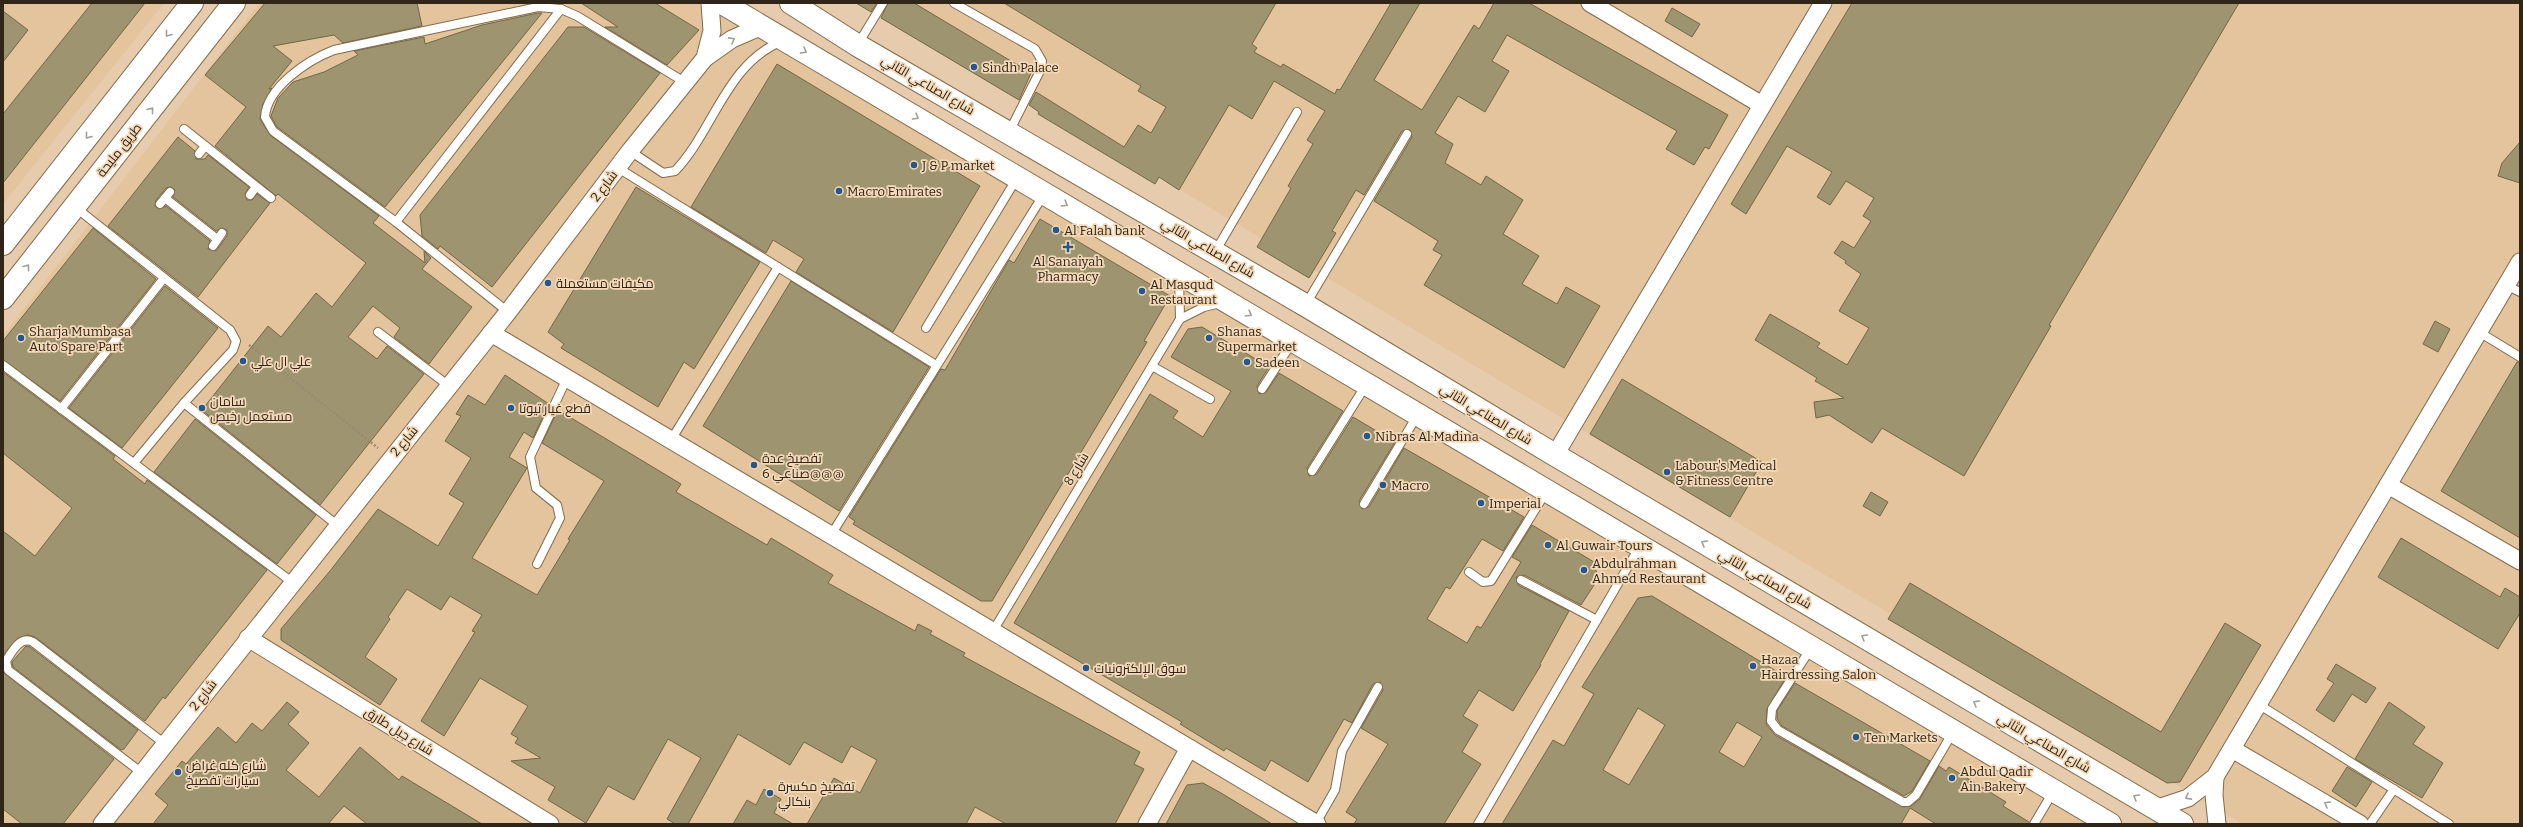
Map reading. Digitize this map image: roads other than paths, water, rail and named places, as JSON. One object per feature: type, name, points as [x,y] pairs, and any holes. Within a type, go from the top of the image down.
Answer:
[{"type":"main road","points":[[3,244],[192,3]]},
{"type":"main road","name":"طريق مليحة","points":[[3,298],[234,3]]},
{"type":"main road","points":[[722,3],[1045,192],[1366,385],[1812,647],[2103,822]]},
{"type":"main road","name":"شارع الصناعي الثاني","points":[[791,3],[857,45],[1305,305],[1555,455],[2182,824]]},
{"type":"street","name":"شارع 2","points":[[705,58],[712,31],[710,3]]},
{"type":"street","points":[[1590,3],[1762,105]]},
{"type":"street","points":[[1555,455],[1823,3]]},
{"type":"street","name":"شارع 2","points":[[102,824],[337,525],[508,312],[630,151],[705,58],[732,39],[762,26]]},
{"type":"street","points":[[2155,809],[2188,798],[2215,776],[2479,332],[2513,288],[2520,262]]},
{"type":"street","points":[[491,333],[1316,824]]},
{"type":"street","points":[[2388,485],[2520,561]]},
{"type":"street","name":"شارع جبل طارق","points":[[248,638],[550,824]]},
{"type":"street","points":[[1147,824],[1189,748]]},
{"type":"street","points":[[2232,749],[2360,824]]},
{"type":"street","points":[[2215,776],[2214,795],[2217,824]]},
{"type":"lane","points":[[857,45],[883,3]]},
{"type":"lane","points":[[954,3],[1035,49],[1042,61],[1041,69],[1009,133]]},
{"type":"lane","points":[[508,312],[396,222],[273,131],[265,117],[269,103],[291,75],[303,65],[334,50],[538,7],[561,9],[577,16],[686,83]]},
{"type":"lane","points":[[396,222],[561,9]]},
{"type":"lane","points":[[630,151],[663,173],[675,171],[745,65],[763,50],[784,40]]},
{"type":"lane","points":[[1215,253],[1297,112]]},
{"type":"lane","points":[[184,129],[271,198]]},
{"type":"lane","points":[[1305,305],[1407,134]]},
{"type":"lane","points":[[199,154],[205,146]]},
{"type":"lane","points":[[618,168],[936,365]]},
{"type":"lane","points":[[926,328],[1018,177]]},
{"type":"lane","points":[[250,195],[256,187]]},
{"type":"lane","points":[[831,535],[1045,192]]},
{"type":"lane","points":[[165,198],[217,240]]},
{"type":"lane","points":[[74,207],[128,245],[164,278],[182,288],[230,330],[236,341],[233,350],[184,403],[134,463]]},
{"type":"lane","points":[[671,440],[778,267]]},
{"type":"lane","points":[[1178,272],[1180,319],[1204,307],[1230,302]]},
{"type":"lane","points":[[61,409],[164,278]]},
{"type":"lane","name":"شارع 8","points":[[993,632],[1180,319]]},
{"type":"lane","points":[[378,332],[449,386]]},
{"type":"lane","points":[[2479,332],[2520,357]]},
{"type":"lane","points":[[1262,389],[1293,340]]},
{"type":"lane","points":[[3,365],[292,582]]},
{"type":"lane","points":[[1152,366],[1210,399]]},
{"type":"lane","points":[[537,564],[560,518],[557,505],[536,488],[530,457],[567,378]]},
{"type":"lane","points":[[1312,471],[1366,385]]},
{"type":"lane","points":[[184,403],[337,525]]},
{"type":"lane","points":[[1364,504],[1417,415]]},
{"type":"lane","points":[[1469,572],[1483,582],[1491,581],[1547,491]]},
{"type":"lane","points":[[1478,824],[1640,546]]},
{"type":"lane","points":[[1521,580],[1597,620]]},
{"type":"lane","points":[[142,773],[8,670],[6,660],[19,643],[26,640],[33,642],[164,744]]},
{"type":"lane","points":[[1812,647],[1772,709],[1771,721],[1778,730],[1903,802],[1908,802],[1916,795],[1953,732]]},
{"type":"lane","points":[[1316,824],[1335,790],[1342,751],[1378,687]]},
{"type":"lane","points":[[2258,704],[2449,824]]},
{"type":"lane","points":[[2370,824],[2394,789]]},
{"type":"lane","points":[[2034,824],[2053,791]]},
{"type":"place","name":"Sindh Palace","points":[[974,67]]},
{"type":"place","name":"J & P market","points":[[914,165]]},
{"type":"place","name":"Macro Emirates","points":[[839,191]]},
{"type":"place","name":"Al Falah bank","points":[[1056,230]]},
{"type":"place","name":"Al Sanaiyah Pharmacy","points":[[1068,247]]},
{"type":"place","name":"مكيفات مستعملة","points":[[548,283]]},
{"type":"place","name":"Al Masqud Restaurant","points":[[1142,291]]},
{"type":"place","name":"Sharja Mumbasa Auto Spare Part","points":[[21,338]]},
{"type":"place","name":"Shanas Supermarket","points":[[1209,338]]},
{"type":"place","name":"علي ال علي","points":[[243,361]]},
{"type":"place","name":"Sadeen","points":[[1247,362]]},
{"type":"place","name":"سامان مستعمل رخيص","points":[[202,408]]},
{"type":"place","name":"قطع غيار تيوتا","points":[[511,408]]},
{"type":"place","name":"Nibras Al Madina","points":[[1367,436]]},
{"type":"place","name":"تفصيخ عدة صناعي 6@@@","points":[[754,465]]},
{"type":"place","name":"Labour's Medical & Fitness Centre","points":[[1667,472]]},
{"type":"place","name":"Macro","points":[[1383,485]]},
{"type":"place","name":"Imperial","points":[[1481,503]]},
{"type":"place","name":"Al Guwair Tours","points":[[1548,545]]},
{"type":"place","name":"Abdulrahman Ahmed Restaurant","points":[[1584,570]]},
{"type":"place","name":"Hazaa Hairdressing Salon","points":[[1753,666]]},
{"type":"place","name":"سوق الإلكترونيات","points":[[1086,668]]},
{"type":"place","name":"Ten Markets","points":[[1856,737]]},
{"type":"place","name":"شارع كله غراض سيارات تفصيخ","points":[[178,772]]},
{"type":"place","name":"Abdul Qadir Ain Bakery","points":[[1952,778]]},
{"type":"place","name":"تفصيخ مكسرة بنكالي","points":[[770,793]]}]
